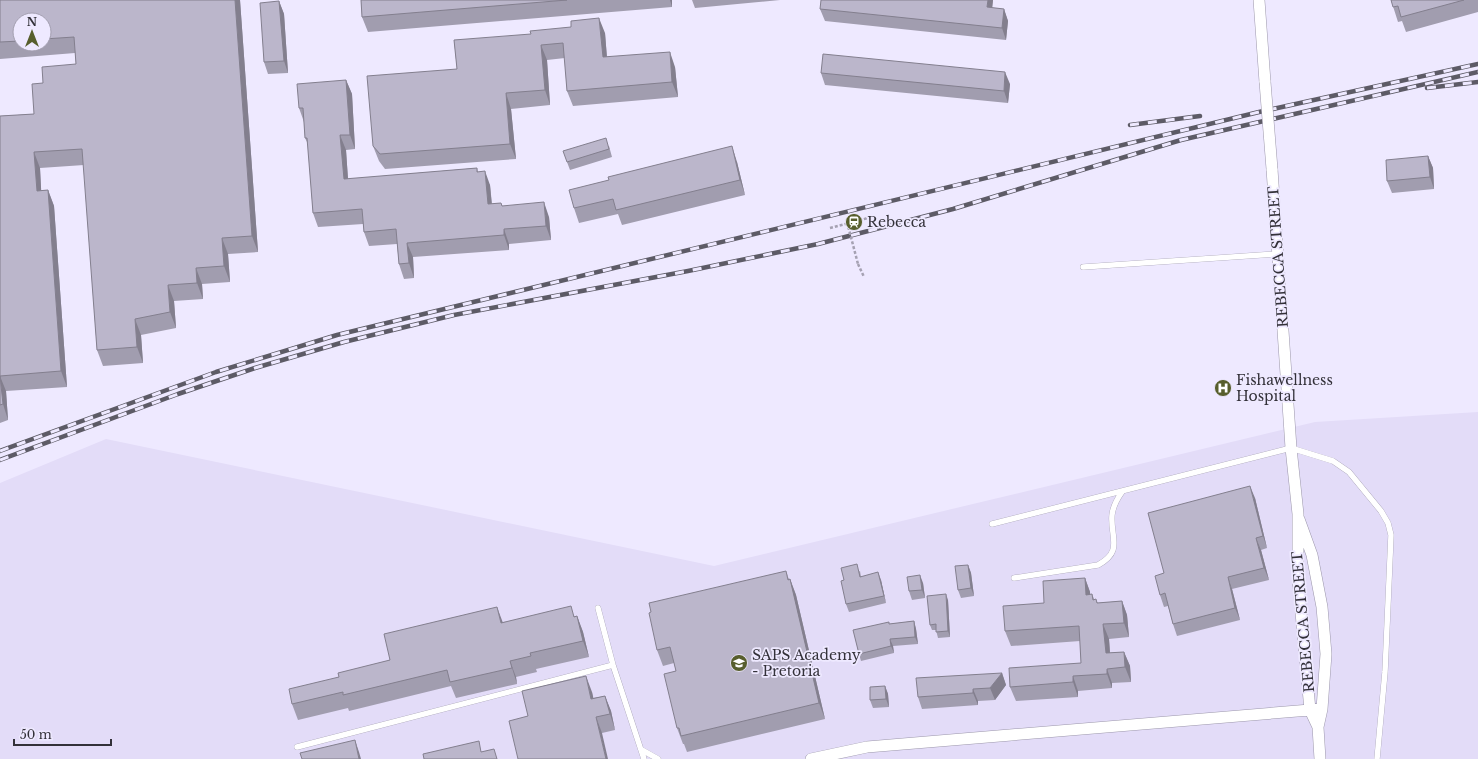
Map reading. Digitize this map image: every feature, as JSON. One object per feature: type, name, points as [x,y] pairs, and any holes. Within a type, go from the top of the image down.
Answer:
[{"type":"street","name":"REBECCA STREET","points":[[1259,0],[1291,448],[1298,514],[1298,580],[1310,710],[1318,727]]},
{"type":"street","name":"REBECCA STREET","points":[[1298,514],[1312,555],[1322,607],[1326,654],[1322,709],[1318,727],[1320,759]]},
{"type":"street","points":[[811,759],[867,747],[1322,709]]},
{"type":"lane","points":[[1083,267],[1278,254]]},
{"type":"lane","points":[[992,524],[1291,448],[1333,461],[1349,472],[1388,522],[1391,535],[1386,656],[1377,759]]},
{"type":"lane","points":[[1014,578],[1098,565],[1104,562],[1114,547],[1112,515],[1116,499],[1122,492]]},
{"type":"lane","points":[[598,608],[613,665],[644,759]]},
{"type":"lane","points":[[297,747],[613,665]]},
{"type":"lane","points":[[642,750],[658,759]]},
{"type":"path","points":[[830,228],[847,222],[868,218]]},
{"type":"path","points":[[847,222],[858,264],[864,277]]},
{"type":"shaded area","name":"SAPS Academy - Pretoria","points":[[1478,412],[1478,759],[0,759],[0,483],[106,439],[714,566],[1315,422]]},
{"type":"building","points":[[0,0],[235,0],[252,236],[222,238],[224,266],[196,268],[197,283],[168,285],[170,312],[135,319],[137,347],[97,350],[82,149],[34,152],[37,191],[48,190],[61,371],[0,376],[0,116],[34,114],[32,84],[43,83],[42,67],[76,64],[74,37],[52,38],[52,12],[12,12],[12,41],[0,42]]},
{"type":"building","points":[[361,0],[567,0],[362,17]]},
{"type":"building","points":[[821,0],[988,0],[987,7],[1004,9],[1002,28],[820,9]]},
{"type":"building","points":[[1391,0],[1464,0],[1401,17],[1398,6],[1393,7]]},
{"type":"building","points":[[279,1],[284,61],[264,62],[260,3]]},
{"type":"building","points":[[599,18],[603,57],[670,52],[672,82],[567,91],[563,43],[541,45],[545,90],[506,93],[510,144],[380,154],[373,146],[367,76],[457,69],[454,40],[531,34],[530,31],[571,27],[571,21]]},
{"type":"building","points":[[823,54],[1005,72],[1004,91],[821,73]]},
{"type":"building","points":[[346,80],[350,135],[340,135],[344,179],[477,168],[477,172],[485,171],[488,204],[501,203],[502,206],[544,202],[546,226],[504,229],[504,235],[407,243],[409,263],[399,264],[396,229],[364,232],[362,209],[313,213],[307,138],[305,138],[303,108],[299,108],[297,84]]},
{"type":"building","points":[[606,138],[609,149],[567,162],[563,151]]},
{"type":"building","points":[[732,146],[740,180],[616,210],[613,199],[574,208],[569,190],[609,180],[608,177]]},
{"type":"building","points":[[1428,156],[1430,177],[1387,181],[1386,160]]},
{"type":"building","points":[[0,376],[3,404],[0,405]]},
{"type":"building","points":[[1250,486],[1263,536],[1256,538],[1264,568],[1228,577],[1235,608],[1173,624],[1165,593],[1160,595],[1155,576],[1164,573],[1148,513]]},
{"type":"building","points":[[857,564],[860,577],[878,572],[884,596],[846,604],[841,581],[844,580],[841,568]]},
{"type":"building","points":[[968,565],[971,588],[958,590],[955,566]]},
{"type":"building","points":[[786,571],[788,580],[790,579],[819,703],[681,736],[679,728],[677,728],[664,674],[676,671],[670,647],[657,650],[649,613],[651,612],[649,603]]},
{"type":"building","points":[[920,575],[922,590],[909,591],[907,577]]},
{"type":"building","points":[[1085,578],[1086,595],[1092,594],[1093,600],[1096,599],[1097,603],[1122,601],[1124,623],[1103,624],[1106,653],[1124,652],[1125,667],[1107,669],[1107,674],[1073,676],[1073,682],[1010,687],[1009,668],[1081,663],[1079,626],[1005,631],[1003,606],[1044,603],[1043,581]]},
{"type":"building","points":[[946,594],[948,631],[936,632],[936,624],[930,625],[927,596]]},
{"type":"building","points":[[571,606],[574,617],[577,616],[583,641],[530,653],[531,656],[510,661],[512,668],[450,682],[447,670],[343,695],[343,692],[292,704],[289,689],[339,677],[338,673],[390,660],[384,634],[497,607],[501,623]]},
{"type":"building","points":[[914,621],[915,637],[890,639],[891,646],[859,654],[853,630],[889,622],[889,624]]},
{"type":"building","points":[[1002,673],[990,688],[973,689],[973,693],[918,697],[916,678]]},
{"type":"building","points":[[586,676],[591,699],[605,696],[610,714],[596,717],[606,759],[518,759],[509,721],[528,716],[522,691]]},
{"type":"building","points":[[885,686],[886,699],[870,700],[870,687]]},
{"type":"building","points":[[355,740],[359,759],[302,759],[300,753]]},
{"type":"building","points":[[479,741],[481,752],[494,749],[497,759],[424,759],[423,754]]},
{"type":"railway","points":[[0,451],[216,372],[337,335],[1259,112],[1478,64]]},
{"type":"railway","points":[[0,460],[178,394],[255,368],[344,342],[454,315],[688,271],[818,244],[953,209],[1181,140],[1478,72]]},
{"type":"railway","points":[[1427,88],[1478,82]]},
{"type":"railway","points":[[1130,125],[1200,116]]},
{"type":"place","name":"Rebecca","points":[[854,222]]},
{"type":"place","name":"Fishawellness Hospital","points":[[1223,388]]},
{"type":"place","name":"SAPS Academy - Pretoria","points":[[739,663]]}]
